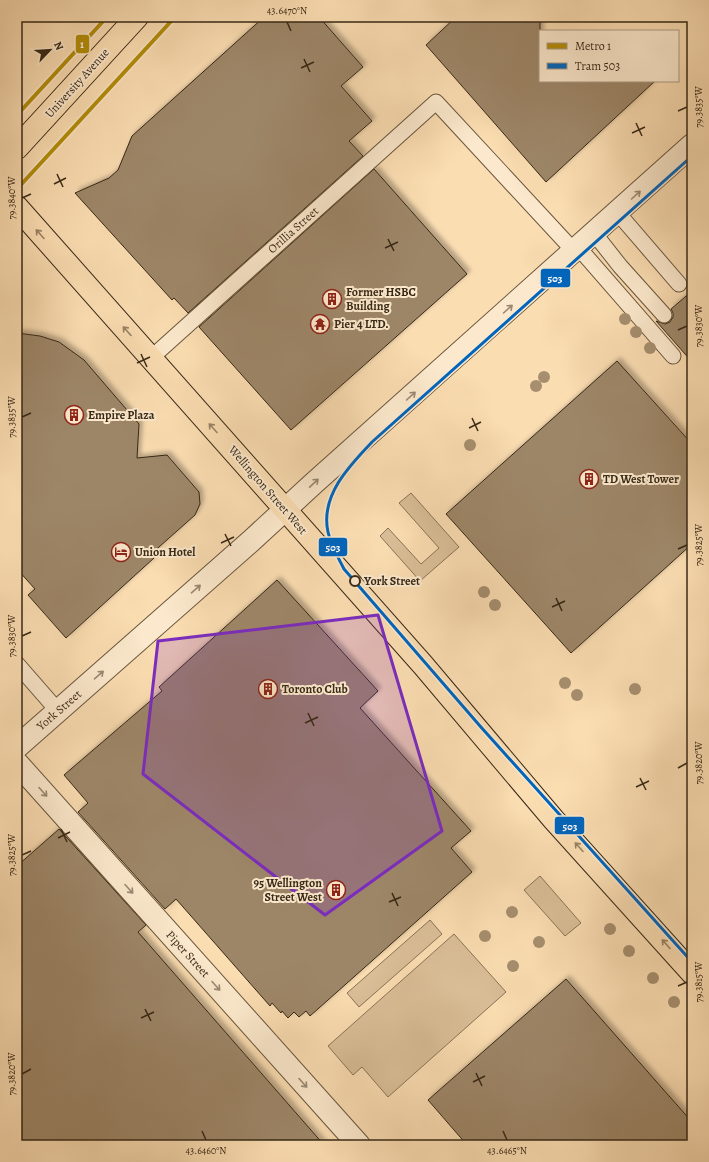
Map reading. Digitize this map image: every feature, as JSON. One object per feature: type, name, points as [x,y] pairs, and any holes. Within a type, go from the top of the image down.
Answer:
[{"type":"main road","name":"University Avenue","points":[[17,148],[137,17]]},
{"type":"main road","name":"Wellington Street West","points":[[17,207],[418,659],[554,820],[692,973]]},
{"type":"street","name":"York Street","points":[[17,747],[286,510],[692,145]]},
{"type":"street","name":"Piper Street","points":[[17,763],[359,1145]]},
{"type":"lane","name":"Orillia Street","points":[[151,358],[436,102],[543,220],[576,249]]},
{"type":"lane","points":[[617,212],[680,284]]},
{"type":"lane","points":[[594,233],[620,266],[664,315]]},
{"type":"lane","points":[[576,249],[673,356]]},
{"type":"lane","points":[[17,664],[58,712]]},
{"type":"highlighted area","points":[[378,615],[442,831],[325,915],[143,774],[158,641]]},
{"type":"shaded area","points":[[411,493],[459,547],[420,581],[380,536],[388,528],[421,564],[439,548],[399,503]]},
{"type":"shaded area","points":[[540,876],[581,923],[565,936],[524,890]]},
{"type":"shaded area","points":[[430,920],[442,934],[359,1007],[347,993]]},
{"type":"shaded area","points":[[454,934],[506,992],[388,1097],[362,1067],[353,1075],[328,1046]]},
{"type":"building","points":[[264,17],[319,17],[363,67],[341,86],[372,121],[349,141],[363,156],[188,313],[174,298],[172,300],[75,193],[109,178],[118,170],[132,136]]},
{"type":"building","points":[[456,17],[540,17],[539,82],[654,82],[546,182],[426,45]]},
{"type":"building","name":"Former HSBC Building","points":[[374,169],[467,274],[291,430],[199,327]]},
{"type":"building","points":[[692,291],[692,362],[656,321],[665,324],[670,322],[673,317],[671,309]]},
{"type":"building","points":[[17,333],[40,336],[59,342],[84,360],[139,424],[137,458],[167,455],[199,492],[200,504],[195,515],[150,555],[154,558],[66,638],[28,595],[35,589],[17,569]]},
{"type":"building","name":"TD West Tower","points":[[617,361],[692,444],[692,544],[571,653],[446,514]]},
{"type":"building","points":[[277,580],[378,691],[360,708],[471,831],[451,848],[472,872],[310,1016],[306,1011],[299,1017],[294,1012],[288,1018],[272,1003],[270,1006],[176,899],[165,909],[78,812],[88,803],[64,775],[162,691],[159,687]]},
{"type":"building","points":[[59,829],[146,925],[138,932],[324,1145],[17,1145],[17,866]]},
{"type":"building","points":[[566,979],[692,1122],[692,1145],[467,1145],[428,1100]]},
{"type":"metro line","name":"1","points":[[17,115],[107,17]]},
{"type":"metro line","name":"1","points":[[17,189],[175,17]]},
{"type":"tram line","name":"503","points":[[692,156],[372,442],[354,461],[338,482],[328,506],[327,519],[328,532],[331,542],[344,569],[480,726],[692,962]]},
{"type":"place","name":"Former HSBC Building","points":[[332,299]]},
{"type":"place","name":"Pier 4 LTD.","points":[[320,324]]},
{"type":"place","name":"Empire Plaza","points":[[74,415]]},
{"type":"place","name":"TD West Tower","points":[[589,479]]},
{"type":"place","name":"Union Hotel","points":[[121,552]]},
{"type":"place","name":"York Street","points":[[355,581]]},
{"type":"place","name":"Toronto Club","points":[[268,689]]},
{"type":"place","name":"95 Wellington Street West","points":[[336,890]]}]
